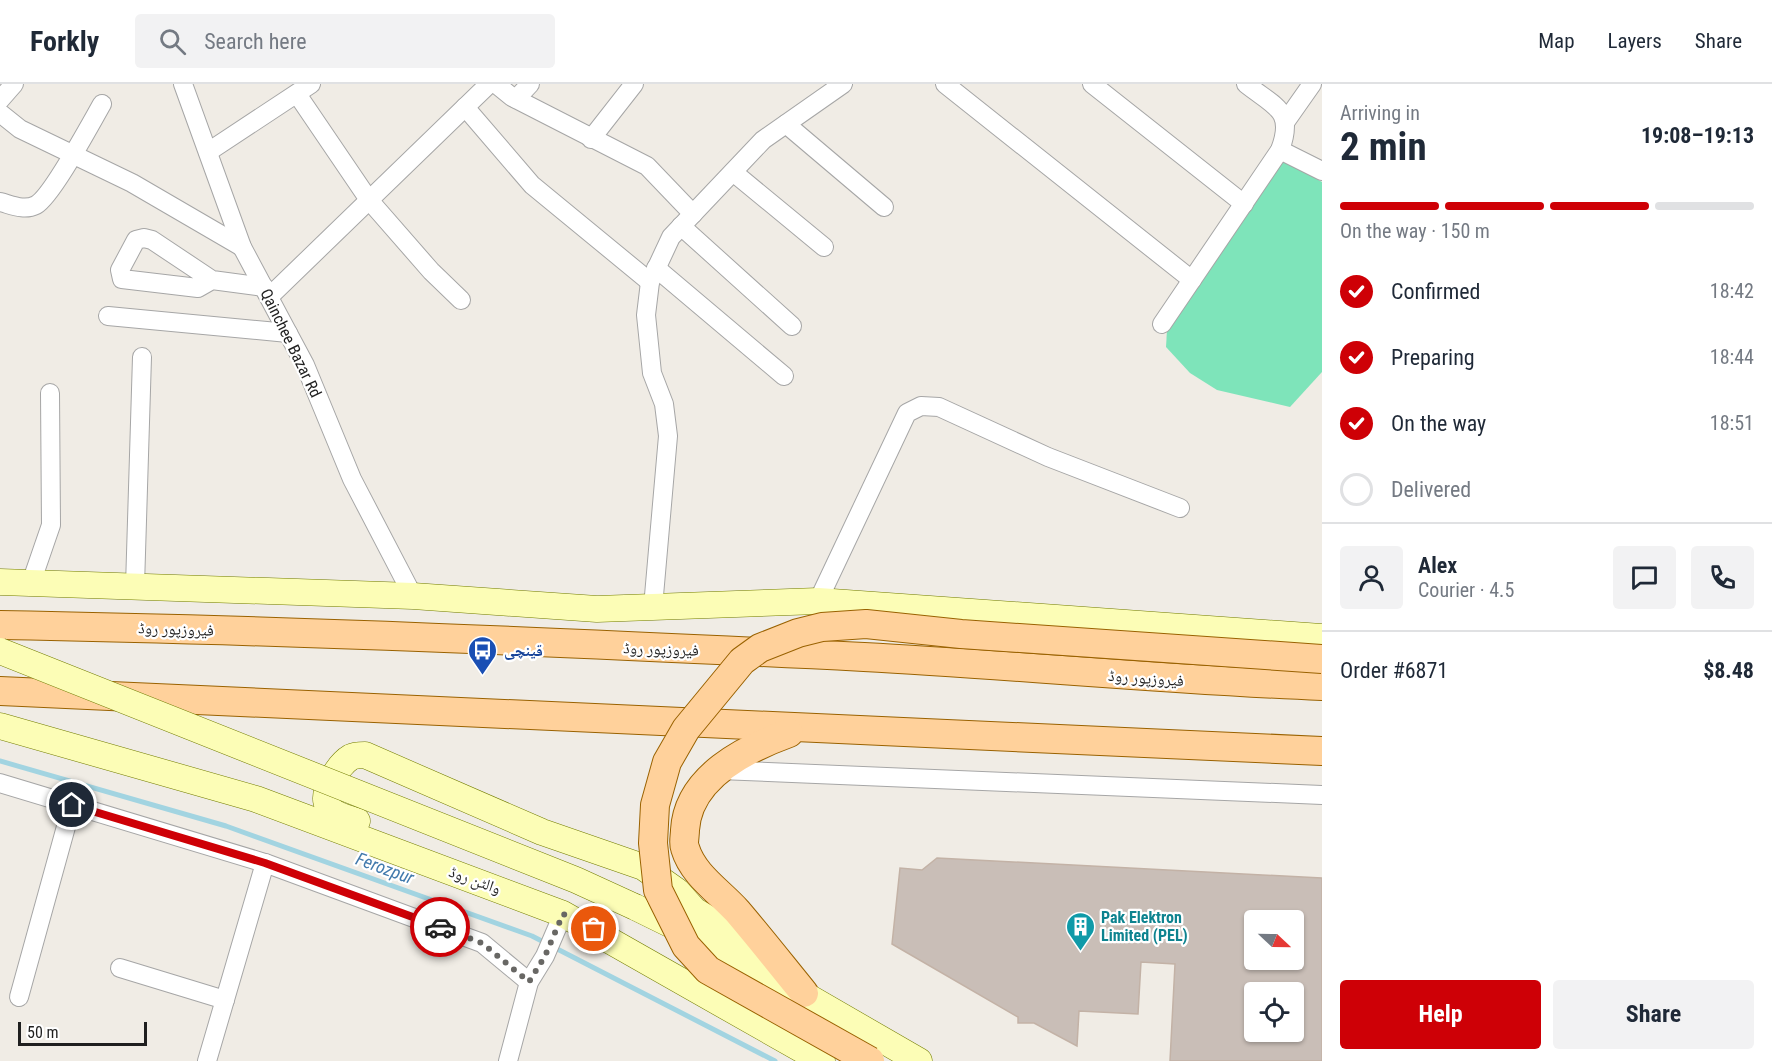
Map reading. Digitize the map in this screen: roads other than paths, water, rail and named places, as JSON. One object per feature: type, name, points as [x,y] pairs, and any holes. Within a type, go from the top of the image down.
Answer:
[{"type":"main road","points":[[0,582],[413,596],[597,609],[818,601],[1322,637]]},
{"type":"main road","points":[[870,1061],[708,970],[686,946],[658,890],[653,843],[655,805],[667,762],[686,729],[742,661],[760,648],[798,633],[822,627],[866,624],[961,634],[1322,659]]},
{"type":"main road","name":"فیروزپور روڈ","points":[[0,625],[177,628],[868,658],[1202,682],[1322,686]]},
{"type":"main road","points":[[0,651],[576,880],[635,907],[804,993],[919,1061]]},
{"type":"main road","points":[[0,691],[1322,751]]},
{"type":"main road","name":"والٹن روڈ","points":[[0,726],[256,799],[512,893],[563,914],[822,1061]]},
{"type":"main road","points":[[799,729],[759,743],[719,770],[699,788],[686,816],[684,846],[693,867],[735,909],[804,993]]},
{"type":"main road","points":[[512,893],[504,875],[334,813],[326,804],[326,797],[335,773],[354,755],[365,755],[542,832],[631,861],[676,891],[694,910],[769,950]]},
{"type":"street","points":[[0,100],[14,84]]},
{"type":"street","name":"Qainchee Bazar Rd","points":[[184,84],[242,247],[305,365],[352,479],[413,596]]},
{"type":"street","points":[[212,280],[266,292],[369,200],[489,84]]},
{"type":"street","points":[[496,84],[516,99],[647,166],[687,220],[792,326]]},
{"type":"street","points":[[516,99],[530,84]]},
{"type":"street","points":[[591,139],[634,84]]},
{"type":"street","points":[[653,607],[668,436],[664,404],[652,373],[646,315],[653,275],[671,237],[763,140],[843,84]]},
{"type":"street","points":[[945,84],[1192,280]]},
{"type":"street","points":[[1092,84],[1244,204]]},
{"type":"street","points":[[1162,324],[1280,150],[1287,133],[1286,122],[1279,110],[1246,84]]},
{"type":"street","points":[[1286,122],[1312,84]]},
{"type":"street","points":[[208,152],[304,89],[369,200],[431,271],[461,300]]},
{"type":"street","points":[[0,202],[23,208],[37,204],[49,191],[102,104]]},
{"type":"street","points":[[465,107],[532,185],[784,376]]},
{"type":"street","points":[[0,113],[20,129],[132,183],[242,247]]},
{"type":"street","points":[[786,124],[884,207]]},
{"type":"street","points":[[1280,150],[1322,171]]},
{"type":"street","points":[[733,172],[824,248]]},
{"type":"street","points":[[108,316],[288,333]]},
{"type":"street","points":[[135,586],[142,357]]},
{"type":"street","points":[[31,583],[51,525],[50,393]]},
{"type":"street","points":[[818,601],[907,413],[921,406],[939,407],[1048,457],[1180,508]]},
{"type":"street","points":[[719,770],[1322,795]]},
{"type":"street","points":[[0,783],[265,863],[482,943],[529,982]]},
{"type":"street","points":[[19,997],[72,805]]},
{"type":"street","points":[[207,1061],[265,863]]},
{"type":"street","points":[[508,1061],[529,982],[545,956],[563,914]]},
{"type":"street","points":[[120,968],[225,1000]]},
{"type":"waterway","name":"Ferozpur","points":[[0,761],[226,826],[532,936],[775,1061]]},
{"type":"place","name":"قینچی","points":[[483,676]]},
{"type":"place","name":"Pak Elektron Limited (PEL)","points":[[1080,952]]}]
